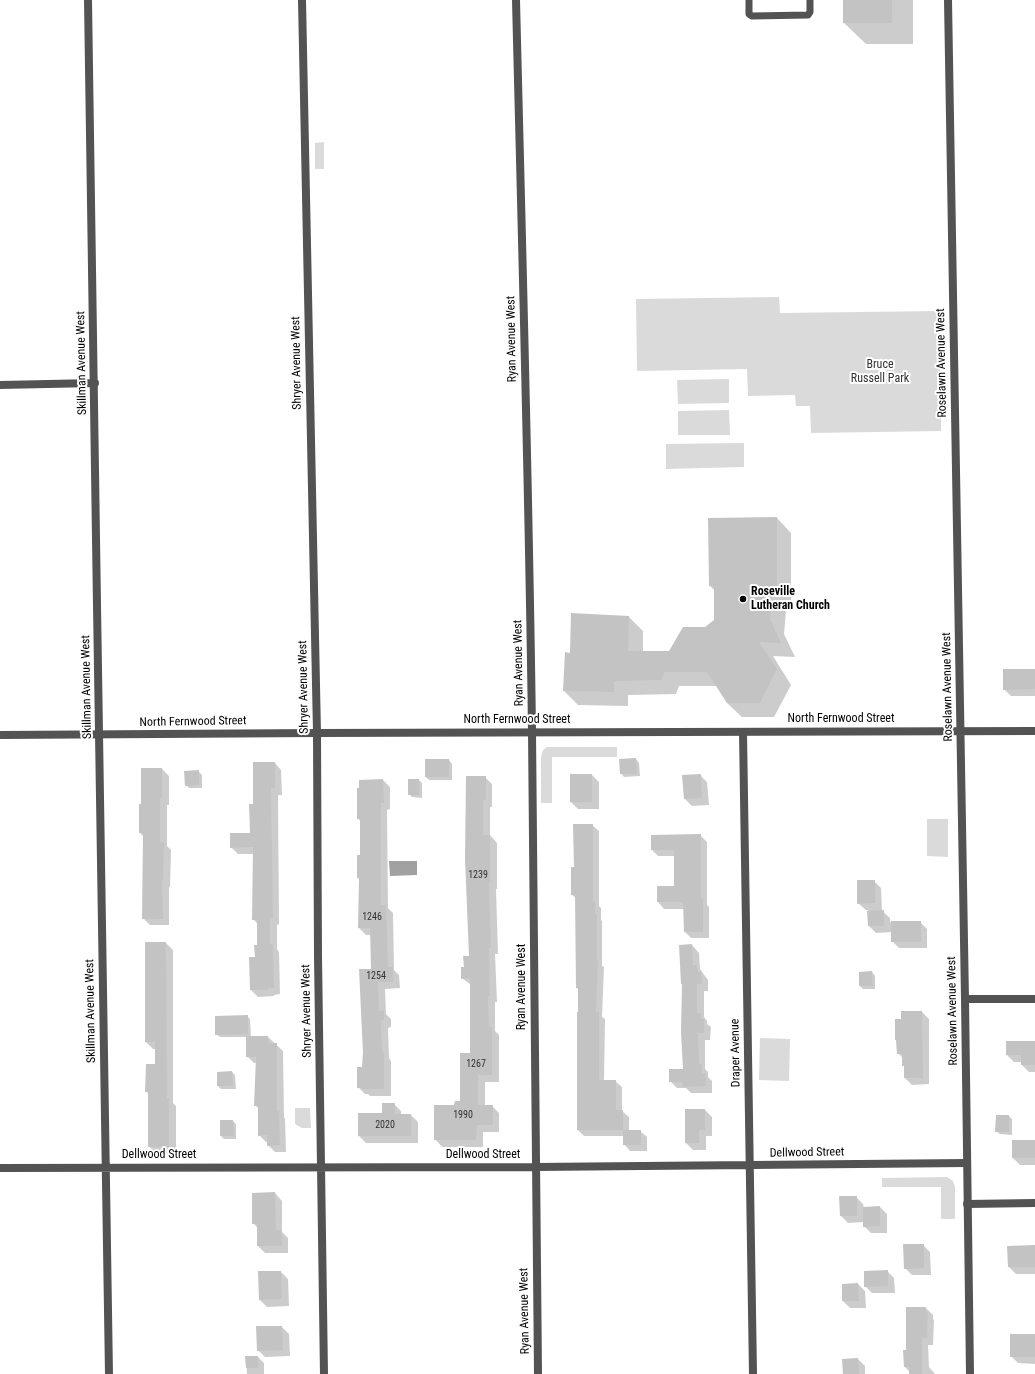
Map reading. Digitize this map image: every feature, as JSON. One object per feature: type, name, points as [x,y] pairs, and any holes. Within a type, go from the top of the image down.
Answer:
[{"type":"street","name":"Skillman Avenue West","points":[[88,0],[109,1374]]},
{"type":"street","name":"Shryer Avenue West","points":[[302,0],[317,733],[320,1167],[324,1374]]},
{"type":"street","name":"Ryan Avenue West","points":[[516,0],[529,517],[538,1374]]},
{"type":"street","name":"Roselawn Avenue West","points":[[948,0],[961,731],[970,1374]]},
{"type":"street","points":[[0,384],[95,383]]},
{"type":"street","name":"North Fernwood Street","points":[[0,735],[1035,731]]},
{"type":"street","name":"Draper Avenue","points":[[743,732],[753,1374]]},
{"type":"street","points":[[965,999],[1035,999]]},
{"type":"street","name":"Dellwood Street","points":[[0,1168],[750,1166],[967,1163]]},
{"type":"street","points":[[967,1204],[1035,1203]]},
{"type":"lane","points":[[749,0],[749,14],[752,16],[808,15],[810,12],[810,0]]},
{"type":"green space","points":[[324,142],[324,169],[315,169],[315,143]]},
{"type":"green space","name":"Bruce Russell Park","points":[[779,297],[780,313],[940,311],[941,431],[811,433],[810,406],[796,406],[795,395],[748,396],[747,369],[637,371],[636,299]]},
{"type":"green space","points":[[729,379],[729,403],[678,404],[677,380]]},
{"type":"green space","points":[[729,410],[730,435],[678,435],[678,411]]},
{"type":"green space","points":[[744,443],[744,467],[666,469],[666,444]]},
{"type":"green space","points":[[547,747],[617,747],[617,757],[552,757],[552,803],[541,803],[541,757],[543,750]]},
{"type":"green space","points":[[927,819],[948,819],[948,857],[927,856]]},
{"type":"green space","points":[[760,1038],[790,1039],[789,1081],[759,1080]]},
{"type":"green space","points":[[295,1108],[310,1108],[311,1128],[302,1128],[295,1124]]},
{"type":"green space","points":[[947,1177],[953,1181],[955,1187],[955,1219],[941,1219],[941,1187],[882,1187],[882,1178]]},
{"type":"shaded area","points":[[389,861],[417,861],[417,875],[390,876]]},
{"type":"building","points":[[843,0],[892,0],[892,23],[843,23]]},
{"type":"building","name":"Roseville Lutheran Church","points":[[777,517],[777,586],[773,586],[770,619],[781,643],[759,642],[777,669],[760,703],[727,703],[707,672],[665,672],[661,680],[614,681],[614,692],[563,691],[565,652],[570,653],[571,613],[629,616],[628,651],[669,651],[683,627],[705,627],[714,620],[714,586],[709,586],[708,518]]},
{"type":"building","points":[[1003,669],[1035,669],[1035,689],[1003,690]]},
{"type":"building","points":[[636,758],[637,774],[620,774],[619,759]]},
{"type":"building","points":[[425,759],[449,759],[449,777],[425,777]]},
{"type":"building","points":[[253,762],[275,762],[275,788],[271,788],[273,918],[270,918],[270,944],[273,944],[274,988],[268,988],[268,990],[250,990],[249,957],[255,957],[254,945],[257,945],[257,920],[252,920],[253,847],[230,848],[230,833],[250,833],[249,804],[253,804]]},
{"type":"building","points":[[141,768],[162,768],[160,842],[164,842],[162,881],[163,919],[142,919],[143,833],[139,833]]},
{"type":"building","points":[[199,770],[199,785],[185,786],[184,771]]},
{"type":"building","points":[[570,774],[592,774],[592,802],[570,802]]},
{"type":"building","points":[[701,774],[702,798],[684,799],[682,775]]},
{"type":"building","points":[[466,776],[486,776],[486,800],[483,800],[483,835],[490,835],[489,882],[491,948],[489,948],[490,996],[488,996],[489,1026],[492,1027],[492,1075],[478,1075],[478,1105],[493,1105],[493,1125],[477,1125],[476,1140],[434,1140],[434,1105],[454,1105],[455,1101],[460,1101],[460,1053],[470,1053],[470,978],[461,979],[461,967],[464,967],[463,956],[469,956],[465,859]]},
{"type":"building","points":[[383,779],[384,803],[381,803],[381,905],[386,905],[388,967],[393,967],[393,982],[378,982],[379,1011],[384,1010],[384,1020],[381,1021],[382,1053],[384,1052],[384,1089],[362,1089],[357,1088],[357,1067],[362,1067],[363,1053],[359,969],[371,969],[370,928],[358,928],[359,878],[357,878],[357,855],[360,855],[360,819],[357,819],[357,788],[359,788],[359,780]]},
{"type":"building","points":[[408,779],[419,779],[419,795],[408,795]]},
{"type":"building","points":[[573,824],[593,824],[593,901],[595,901],[595,914],[597,914],[598,960],[596,1012],[599,1012],[599,1080],[616,1080],[616,1110],[623,1110],[623,1130],[577,1130],[578,988],[576,988],[575,895],[571,895],[571,867],[574,867]]},
{"type":"building","points":[[701,834],[701,899],[703,899],[703,932],[684,932],[683,902],[657,902],[657,886],[674,886],[674,850],[651,850],[651,835]]},
{"type":"building","points":[[857,880],[875,880],[875,903],[857,904]]},
{"type":"building","points":[[884,910],[884,926],[868,926],[867,911]]},
{"type":"building","points":[[891,921],[921,921],[921,942],[891,942]]},
{"type":"building","points":[[145,942],[166,942],[167,1098],[169,1098],[169,1147],[148,1147],[148,1092],[145,1092],[146,1064],[155,1064],[155,1042],[145,1042]]},
{"type":"building","points":[[692,944],[693,965],[697,965],[698,972],[701,972],[702,984],[697,984],[697,1013],[701,1013],[701,1019],[704,1019],[704,1033],[698,1033],[699,1064],[702,1064],[702,1073],[705,1073],[706,1086],[683,1087],[682,1082],[669,1082],[669,1069],[683,1069],[681,1033],[682,984],[679,945]]},
{"type":"building","points":[[872,971],[873,986],[859,986],[859,972]]},
{"type":"building","points":[[901,1011],[922,1011],[923,1078],[904,1078],[902,1054],[897,1054],[895,1040],[895,1019],[901,1019]]},
{"type":"building","points":[[248,1015],[248,1034],[215,1035],[215,1016]]},
{"type":"building","points":[[246,1036],[268,1036],[268,1043],[277,1043],[277,1111],[279,1111],[280,1145],[267,1146],[267,1135],[258,1136],[258,1106],[254,1106],[256,1057],[246,1057]]},
{"type":"building","points":[[1006,1041],[1035,1041],[1035,1065],[1021,1065],[1021,1055],[1006,1055]]},
{"type":"building","points":[[232,1071],[233,1086],[217,1086],[217,1072]]},
{"type":"building","points":[[382,1103],[395,1103],[395,1114],[411,1114],[411,1136],[358,1136],[358,1113],[382,1113]]},
{"type":"building","points":[[685,1109],[705,1109],[705,1130],[699,1130],[699,1143],[685,1143]]},
{"type":"building","points":[[996,1115],[1009,1115],[1009,1132],[995,1132]]},
{"type":"building","points":[[220,1120],[233,1120],[234,1136],[220,1136]]},
{"type":"building","points":[[623,1130],[641,1130],[641,1145],[623,1145]]},
{"type":"building","points":[[1012,1140],[1035,1140],[1035,1158],[1012,1158]]},
{"type":"building","points":[[275,1192],[276,1230],[281,1230],[282,1246],[257,1246],[257,1224],[252,1224],[252,1193]]},
{"type":"building","points":[[839,1196],[857,1196],[857,1216],[840,1216]]},
{"type":"building","points":[[880,1206],[880,1226],[863,1227],[863,1207]]},
{"type":"building","points":[[903,1244],[924,1244],[924,1268],[904,1269]]},
{"type":"building","points":[[1035,1245],[1035,1267],[1008,1267],[1007,1246]]},
{"type":"building","points":[[888,1270],[888,1286],[864,1287],[864,1271]]},
{"type":"building","points":[[258,1271],[281,1271],[282,1299],[259,1300]]},
{"type":"building","points":[[858,1283],[859,1301],[842,1301],[842,1284]]},
{"type":"building","points":[[906,1307],[926,1307],[926,1312],[928,1312],[927,1338],[922,1338],[922,1374],[909,1374],[909,1367],[904,1367],[903,1350],[906,1350]]},
{"type":"building","points":[[256,1326],[282,1326],[283,1350],[257,1351]]},
{"type":"building","points":[[1010,1334],[1035,1334],[1035,1357],[1010,1357]]},
{"type":"building","points":[[245,1356],[258,1356],[258,1368],[246,1368]]},
{"type":"building","points":[[858,1358],[859,1374],[843,1374],[842,1359]]},
{"type":"place","name":"Roseville Lutheran Church","points":[[743,599]]}]
